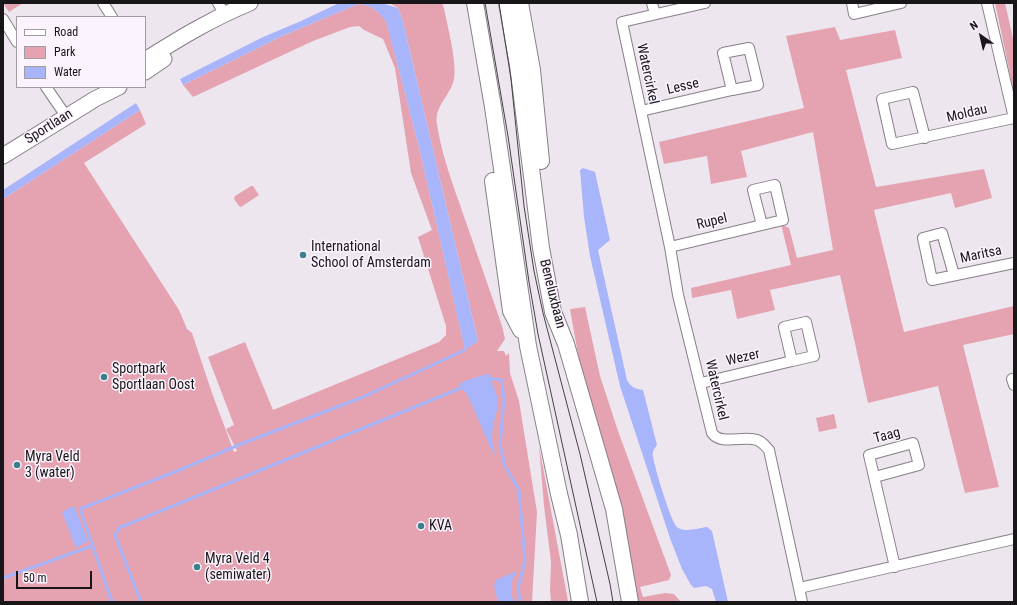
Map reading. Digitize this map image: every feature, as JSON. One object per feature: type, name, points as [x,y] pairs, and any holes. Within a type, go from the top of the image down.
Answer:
[{"type":"main road","points":[[464,3],[479,77],[511,311],[528,346]]},
{"type":"main road","name":"Beneluxbaan","points":[[475,3],[493,108],[528,346],[557,487],[569,535],[580,602]]},
{"type":"main road","name":"Beneluxbaan","points":[[507,3],[518,65],[541,248],[553,312],[566,344],[614,509],[630,602]]},
{"type":"main road","points":[[520,3],[532,70],[551,246],[565,313],[566,344]]},
{"type":"street","points":[[103,3],[111,16]]},
{"type":"street","points":[[146,67],[181,37],[206,22],[221,9],[250,3]]},
{"type":"street","points":[[652,3],[655,14]]},
{"type":"street","name":"Watercirkel","points":[[705,3],[671,7],[655,14],[622,22],[670,247],[678,295],[701,383],[712,433],[715,437],[721,439],[756,439],[764,443],[769,450],[799,588]]},
{"type":"street","points":[[852,3],[854,14],[901,3]]},
{"type":"street","points":[[987,3],[1014,118]]},
{"type":"street","points":[[3,20],[16,40]]},
{"type":"street","name":"Lesse","points":[[640,111],[758,85],[749,48],[723,53],[732,90]]},
{"type":"street","points":[[47,88],[66,116]]},
{"type":"street","name":"Sportlaan","points":[[95,99],[107,88]]},
{"type":"street","name":"Sportlaan","points":[[3,156],[66,116],[117,88]]},
{"type":"street","name":"Moldau","points":[[925,138],[913,92],[882,99],[892,144],[925,138],[1014,118]]},
{"type":"street","name":"Rupel","points":[[670,247],[762,225]]},
{"type":"street","name":"Maritsa","points":[[954,275],[942,233],[923,238],[932,280],[1014,263]]},
{"type":"street","name":"Wezer","points":[[701,383],[792,361]]},
{"type":"street","points":[[1014,379],[1012,379],[1014,385]]},
{"type":"street","name":"Taag","points":[[875,478],[919,465],[913,443],[869,455],[895,568]]},
{"type":"street","points":[[802,602],[799,588],[895,568],[1014,539]]},
{"type":"green space","points":[[3,3],[23,3],[9,12]]},
{"type":"green space","name":"Sportpark Sportlaan Oost","points":[[389,3],[442,3],[444,8],[455,67],[453,83],[439,108],[437,124],[441,145],[450,175],[502,326],[505,339],[497,351],[504,351],[506,356],[509,353],[510,373],[519,401],[537,512],[532,602],[3,602],[3,199],[140,110],[146,124],[84,163],[179,310],[187,329],[192,333],[234,452],[237,451],[226,429],[234,425],[208,357],[245,342],[273,410],[439,342],[446,335],[446,326],[418,237],[432,230],[411,173],[395,68],[383,39],[359,26],[350,27],[313,41],[193,97],[183,85],[280,37],[358,4],[369,6],[378,12],[386,20],[419,147],[465,349],[478,341],[403,22],[398,8]]},
{"type":"green space","points":[[995,3],[1005,3],[1014,43],[1014,93]]},
{"type":"green space","points":[[835,27],[840,40],[895,30],[902,58],[846,70],[876,187],[984,169],[992,198],[955,208],[951,193],[874,210],[904,332],[1014,306],[1014,334],[963,345],[999,487],[965,493],[938,386],[868,403],[840,275],[770,290],[775,310],[737,319],[731,290],[692,298],[691,288],[791,265],[781,224],[789,228],[797,258],[833,250],[813,132],[741,151],[747,177],[711,184],[707,156],[664,164],[659,142],[804,108],[786,36]]},
{"type":"green space","points":[[253,186],[259,195],[241,207],[239,206],[234,199],[235,196]]},
{"type":"green space","points":[[585,307],[600,376],[618,431],[671,575],[669,580],[640,587],[643,597],[665,593],[674,594],[681,602],[636,602],[630,552],[621,509],[581,371],[570,309]]},
{"type":"green space","points":[[834,414],[837,428],[819,432],[816,418]]},
{"type":"green space","points":[[539,446],[568,601],[551,602],[551,562],[544,506]]},
{"type":"water","points":[[339,3],[381,3],[398,8],[403,22],[478,341],[465,350],[419,147],[386,21],[378,12],[369,6],[358,4],[280,37],[183,85],[180,79],[263,37]]},
{"type":"water","points":[[136,103],[140,110],[3,199],[3,190]]},
{"type":"water","points":[[583,168],[595,172],[610,240],[598,250],[627,380],[634,387],[643,390],[657,445],[653,455],[663,493],[674,523],[677,527],[687,530],[707,527],[712,531],[728,602],[716,602],[712,589],[706,586],[694,588],[691,585],[682,569],[671,541],[620,386],[590,256],[584,217],[580,170]]},
{"type":"water","points":[[489,374],[498,399],[498,407],[493,425],[492,438],[495,458],[467,394],[463,390],[457,389],[462,382]]},
{"type":"water","points":[[74,506],[88,541],[76,548],[62,512]]},
{"type":"water","points":[[517,571],[511,586],[511,593],[514,602],[498,602],[494,586],[496,580]]},
{"type":"waterway","points":[[112,602],[80,509],[363,397],[465,350]]},
{"type":"waterway","points":[[486,378],[502,380],[504,400],[500,445],[505,466],[519,490],[525,561],[518,588],[520,602]]},
{"type":"waterway","points":[[141,602],[115,535],[119,528],[461,388]]},
{"type":"waterway","points":[[3,578],[92,546]]},
{"type":"tram line","points":[[485,3],[508,136],[538,334],[597,602]]},
{"type":"tram line","points":[[499,3],[511,79],[524,206],[534,271],[543,313],[580,454],[613,602]]},
{"type":"place","name":"International School of Amsterdam","points":[[303,255]]},
{"type":"place","name":"Sportpark Sportlaan Oost","points":[[104,377]]},
{"type":"place","name":"Myra Veld 3 (water)","points":[[17,465]]},
{"type":"place","name":"KVA","points":[[421,526]]},
{"type":"place","name":"Myra Veld 4 (semiwater)","points":[[197,567]]}]
